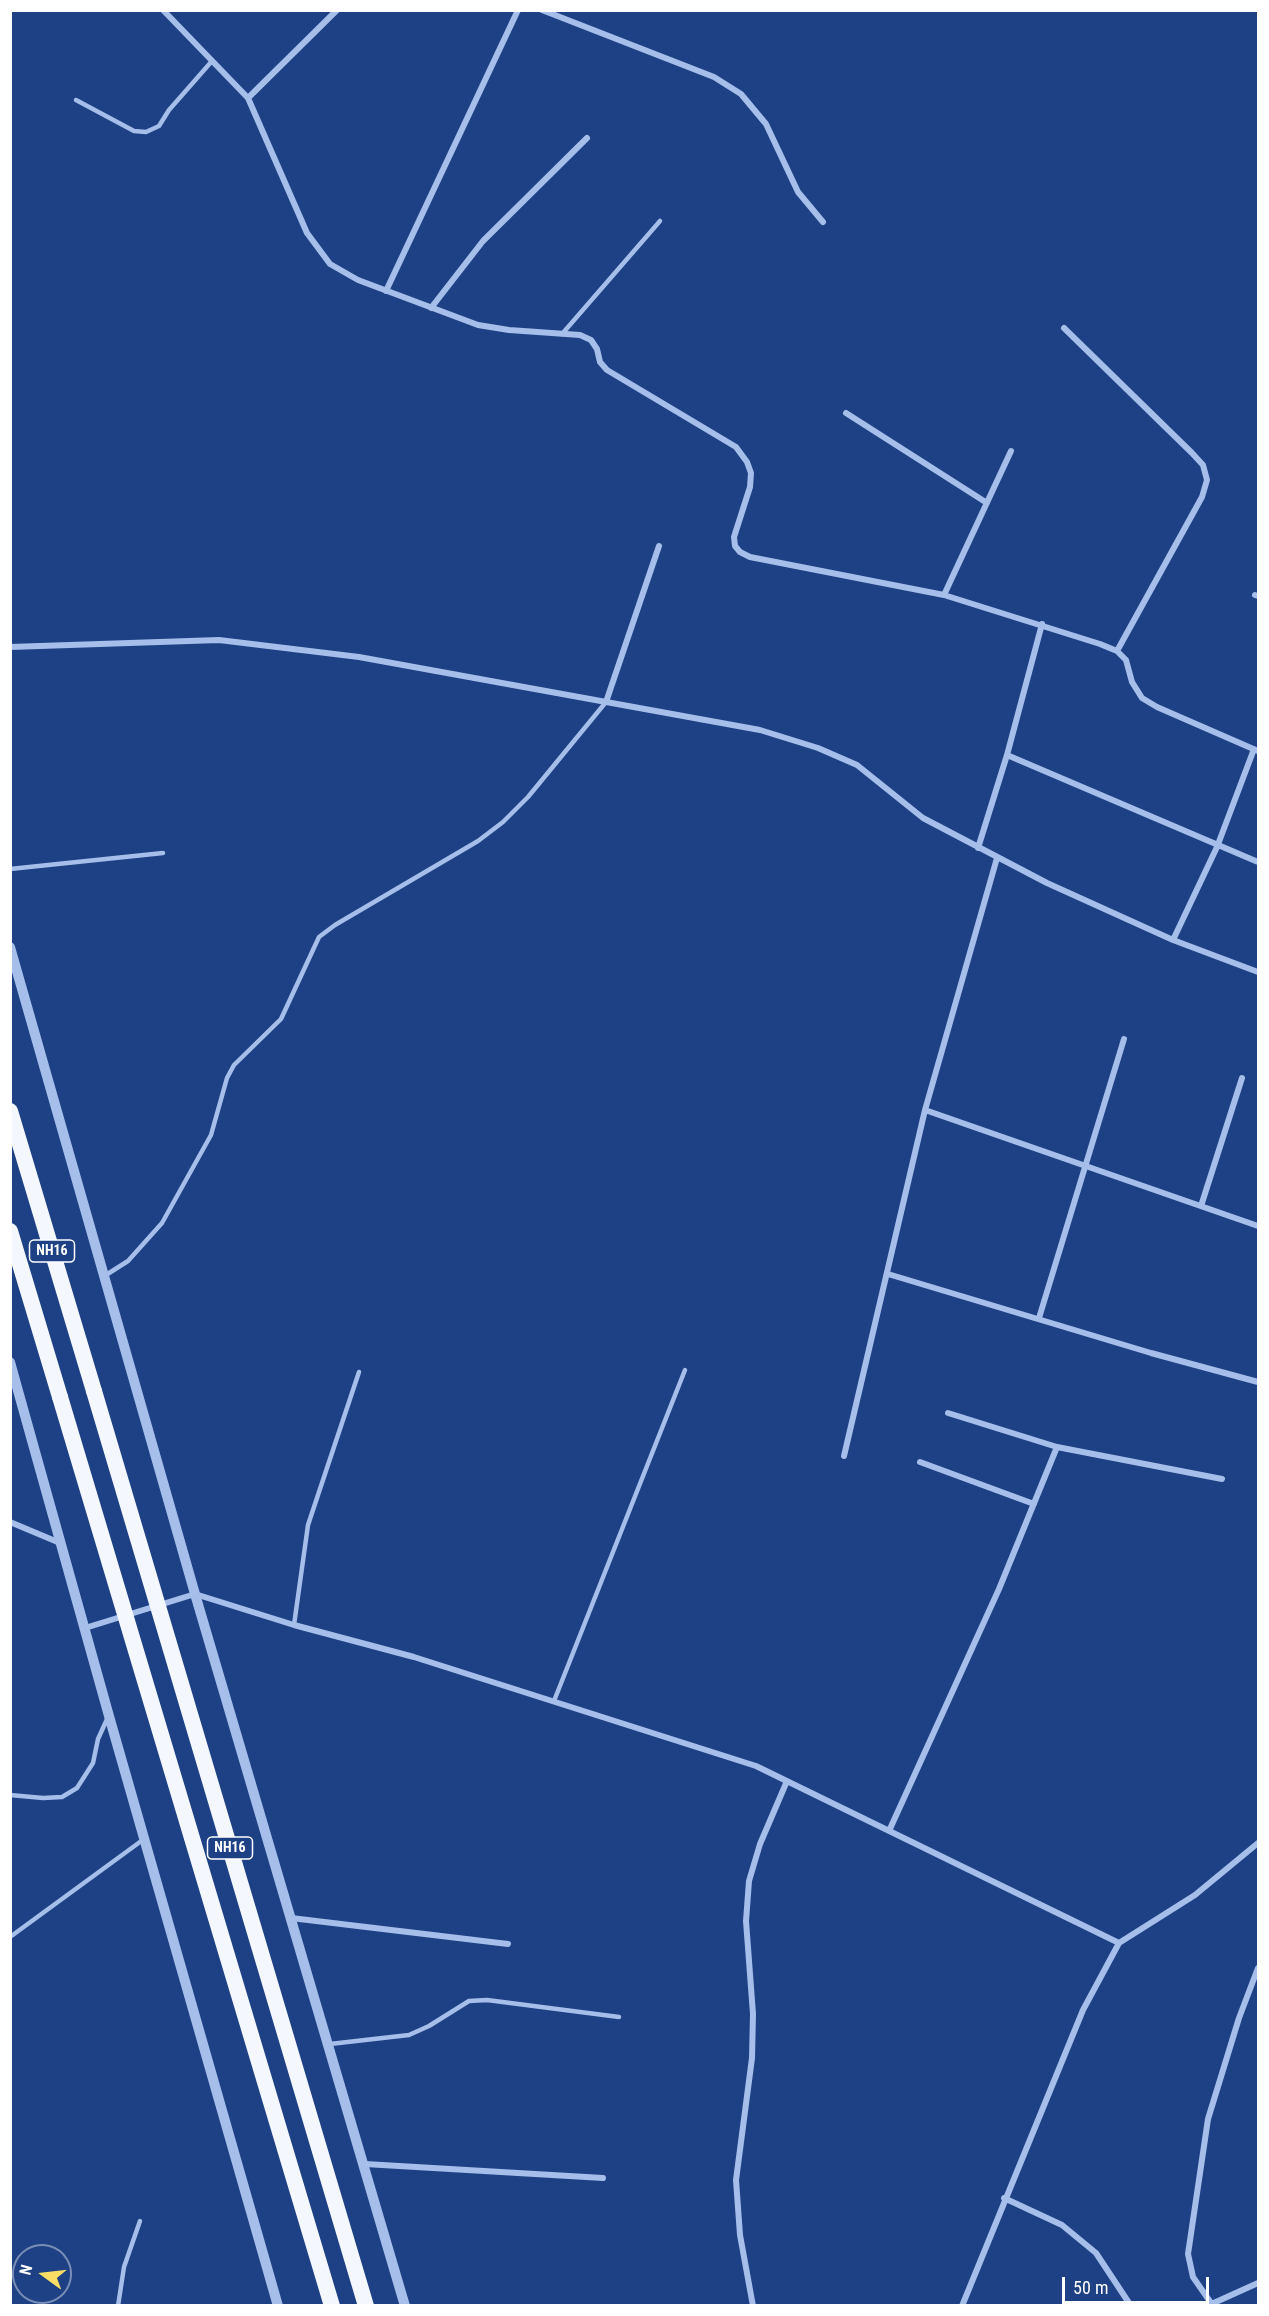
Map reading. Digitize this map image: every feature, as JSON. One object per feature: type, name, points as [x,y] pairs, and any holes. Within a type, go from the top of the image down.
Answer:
[{"type":"highway","name":"NH16","points":[[10,1111],[366,2306]]},
{"type":"highway","name":"NH16","points":[[10,1231],[332,2306]]},
{"type":"street","points":[[163,10],[248,98],[307,233],[330,264],[358,280],[478,325],[580,335],[591,340],[597,349],[600,362],[607,370],[736,447],[747,462],[751,473],[750,487],[734,537],[735,546],[740,552],[750,557],[944,595],[1042,624],[1117,651],[1126,660],[1132,682],[1142,698],[1157,707],[1256,750],[1217,847],[1173,940]]},
{"type":"street","points":[[248,98],[337,10]]},
{"type":"street","points":[[386,291],[518,10]]},
{"type":"street","points":[[543,10],[714,77],[741,94],[766,123],[798,192],[823,222]]},
{"type":"street","points":[[431,308],[483,241],[587,138]]},
{"type":"street","points":[[1064,328],[1192,453],[1203,465],[1207,480],[1202,497],[1117,651]]},
{"type":"street","points":[[846,413],[987,503]]},
{"type":"street","points":[[944,595],[1011,451]]},
{"type":"street","points":[[606,702],[659,546]]},
{"type":"street","points":[[978,848],[1007,755],[1042,624]]},
{"type":"street","points":[[10,647],[219,640],[359,657],[760,730],[818,748],[857,765],[923,818],[997,858],[1173,940],[1258,972]]},
{"type":"street","points":[[1007,755],[1217,847],[1258,862]]},
{"type":"street","points":[[843,1456],[888,1274],[925,1110],[997,858]]},
{"type":"street","points":[[10,947],[195,1594],[290,1918],[330,2044],[405,2306]]},
{"type":"street","points":[[1039,1318],[1083,1166],[1124,1039]]},
{"type":"street","points":[[1201,1206],[1242,1078]]},
{"type":"street","points":[[925,1110],[1258,1226]]},
{"type":"street","points":[[888,1274],[1151,1353],[1258,1382]]},
{"type":"street","points":[[10,1362],[278,2306]]},
{"type":"street","points":[[948,1413],[1057,1447],[1222,1479]]},
{"type":"street","points":[[889,1831],[999,1589],[1057,1447]]},
{"type":"street","points":[[920,1462],[1034,1503]]},
{"type":"street","points":[[10,1522],[63,1544]]},
{"type":"street","points":[[85,1628],[195,1594],[294,1625],[414,1657],[756,1766],[1119,1943]]},
{"type":"street","points":[[753,2306],[740,2235],[736,2180],[752,2058],[753,2014],[747,1932],[749,1881],[760,1844],[787,1781]]},
{"type":"street","points":[[962,2306],[1004,2198],[1083,2010],[1119,1943],[1195,1895],[1258,1844]]},
{"type":"street","points":[[290,1918],[508,1944]]},
{"type":"street","points":[[1258,1968],[1239,2018],[1208,2120],[1191,2233],[1189,2266],[1209,2304],[1258,2283]]},
{"type":"street","points":[[365,2164],[603,2178]]},
{"type":"street","points":[[1004,2198],[1062,2225],[1096,2253],[1131,2306]]},
{"type":"lane","points":[[76,100],[134,131],[146,132],[159,126],[169,110],[212,61]]},
{"type":"lane","points":[[562,334],[660,221]]},
{"type":"lane","points":[[104,1276],[128,1261],[162,1223],[211,1135],[226,1078],[234,1065],[281,1019],[319,937],[335,925],[478,841],[502,822],[528,797],[606,702]]},
{"type":"lane","points":[[10,869],[163,853]]},
{"type":"lane","points":[[554,1701],[685,1370]]},
{"type":"lane","points":[[294,1625],[308,1525],[359,1372]]},
{"type":"lane","points":[[10,1795],[62,1797],[77,1788],[93,1763],[98,1739],[109,1716]]},
{"type":"lane","points":[[10,1937],[144,1839]]},
{"type":"lane","points":[[330,2044],[409,2035],[429,2026],[469,2001],[487,2000],[619,2017]]},
{"type":"lane","points":[[118,2306],[124,2267],[140,2221]]}]
